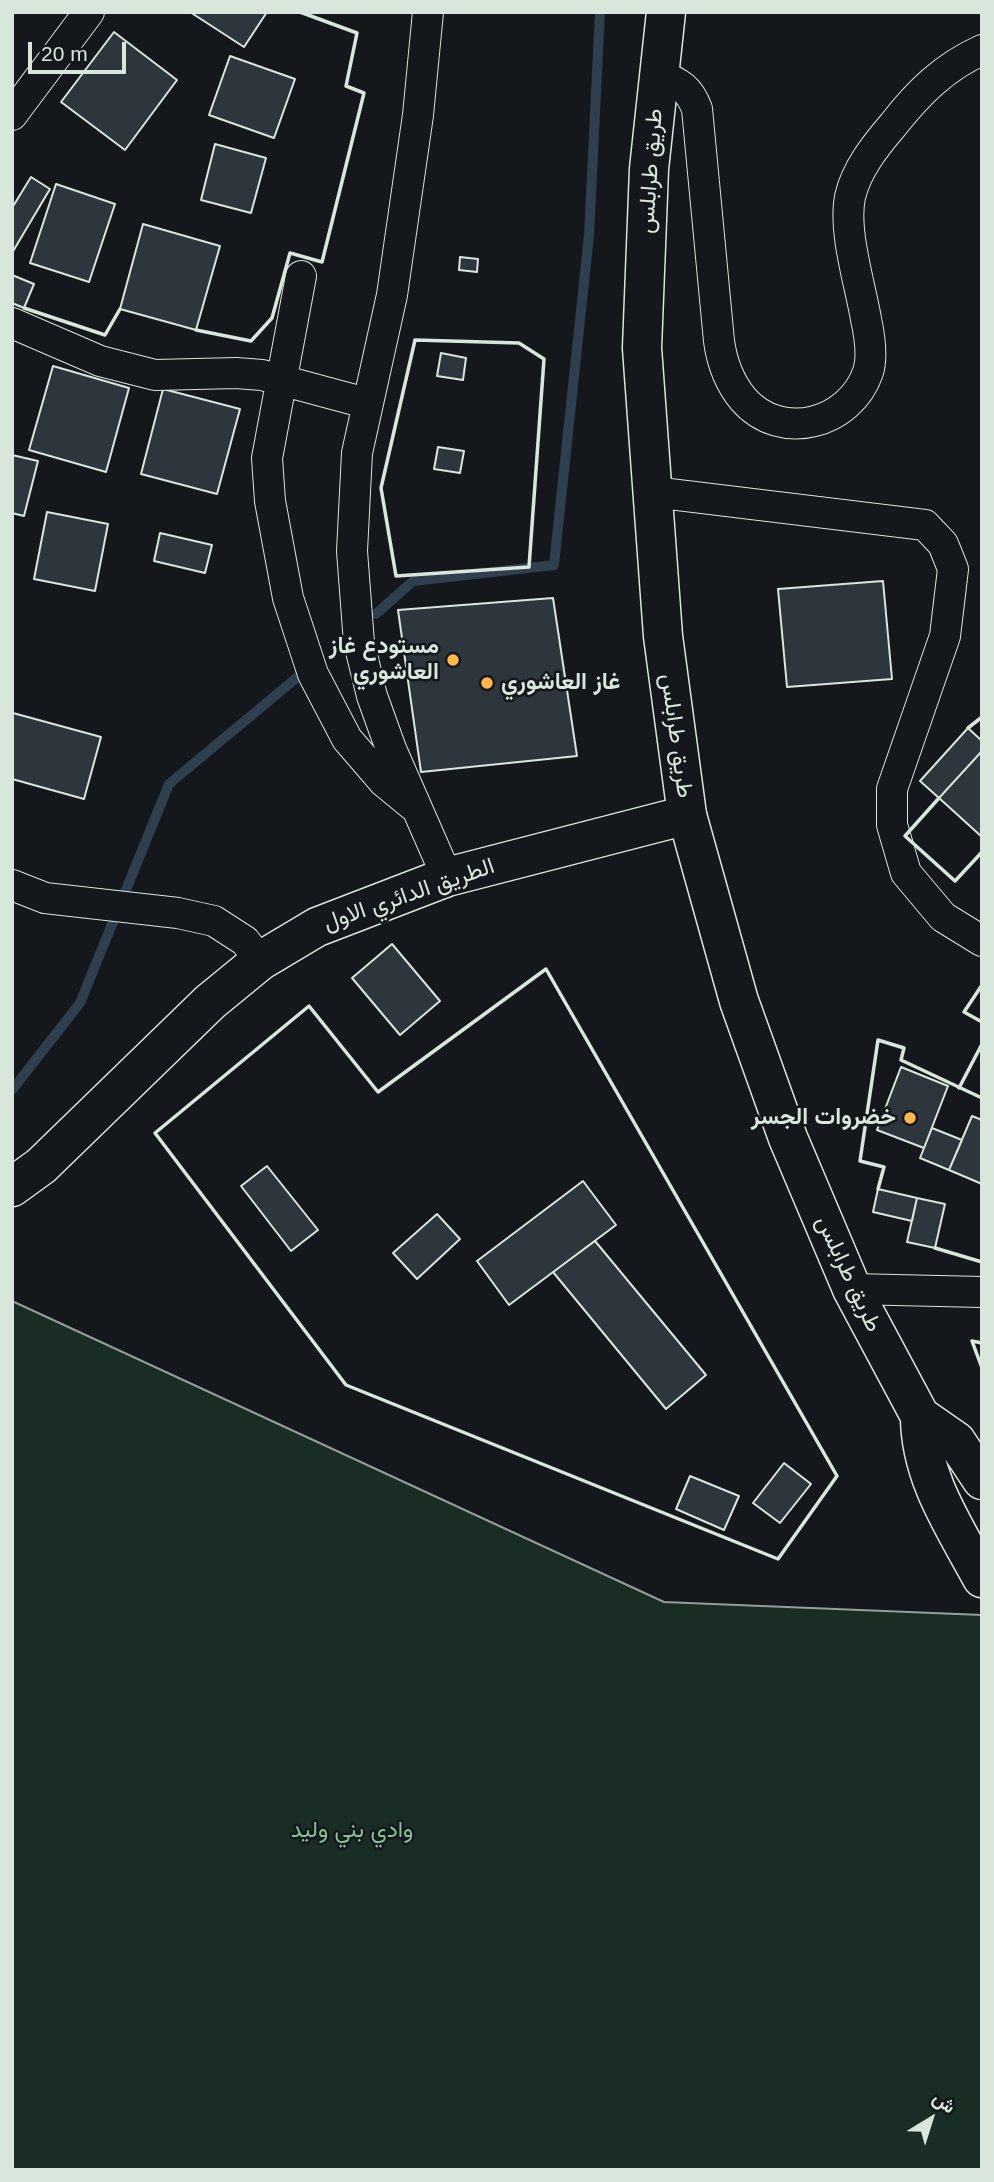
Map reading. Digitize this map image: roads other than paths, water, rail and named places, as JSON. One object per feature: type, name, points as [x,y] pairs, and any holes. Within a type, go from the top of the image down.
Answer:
[{"type":"main road","name":"طريق طرابلس","points":[[666,12],[649,169],[642,348],[663,636],[687,816],[739,1001],[788,1138],[852,1289],[920,1416]]},
{"type":"main road","name":"الطريق الدائري الاول","points":[[12,1187],[41,1166],[173,1037],[260,961],[317,927],[447,877],[687,816]]},
{"type":"main road","points":[[920,1416],[969,1451],[982,1480]]},
{"type":"main road","points":[[920,1416],[920,1436],[928,1475],[982,1578]]},
{"type":"street","points":[[12,115],[89,12]]},
{"type":"street","points":[[428,12],[418,114],[391,295],[357,453],[352,551],[359,643],[372,696],[391,749],[447,877]]},
{"type":"street","points":[[659,76],[679,83],[688,91],[698,109],[719,341],[728,377],[745,401],[773,419],[796,424],[829,418],[844,407],[869,370],[869,334],[850,231],[850,198],[861,169],[923,89],[949,68],[982,50]]},
{"type":"street","points":[[301,276],[267,458],[270,501],[288,598],[313,674],[347,739],[384,782],[418,809]]},
{"type":"street","points":[[12,323],[100,360],[155,375],[236,373],[281,379],[366,403]]},
{"type":"street","points":[[653,492],[893,519],[925,525],[943,544],[953,569],[945,636],[892,789],[892,825],[906,873],[943,918],[982,941]]},
{"type":"street","points":[[12,885],[45,898],[178,913],[214,921],[245,941],[260,961]]},
{"type":"street","points":[[852,1289],[982,1292]]},
{"type":"waterway","points":[[376,614],[413,581],[554,565],[589,235],[600,12]]},
{"type":"waterway","points":[[12,1090],[80,1003],[169,784],[300,675]]},
{"type":"place","name":"مستودع غاز العاشوري","points":[[453,660]]},
{"type":"place","name":"غاز العاشوري","points":[[487,683]]},
{"type":"place","name":"خضروات الجسر","points":[[910,1118]]},
{"type":"park label","name":"وادي بني وليد","points":[[352,1831]]}]
